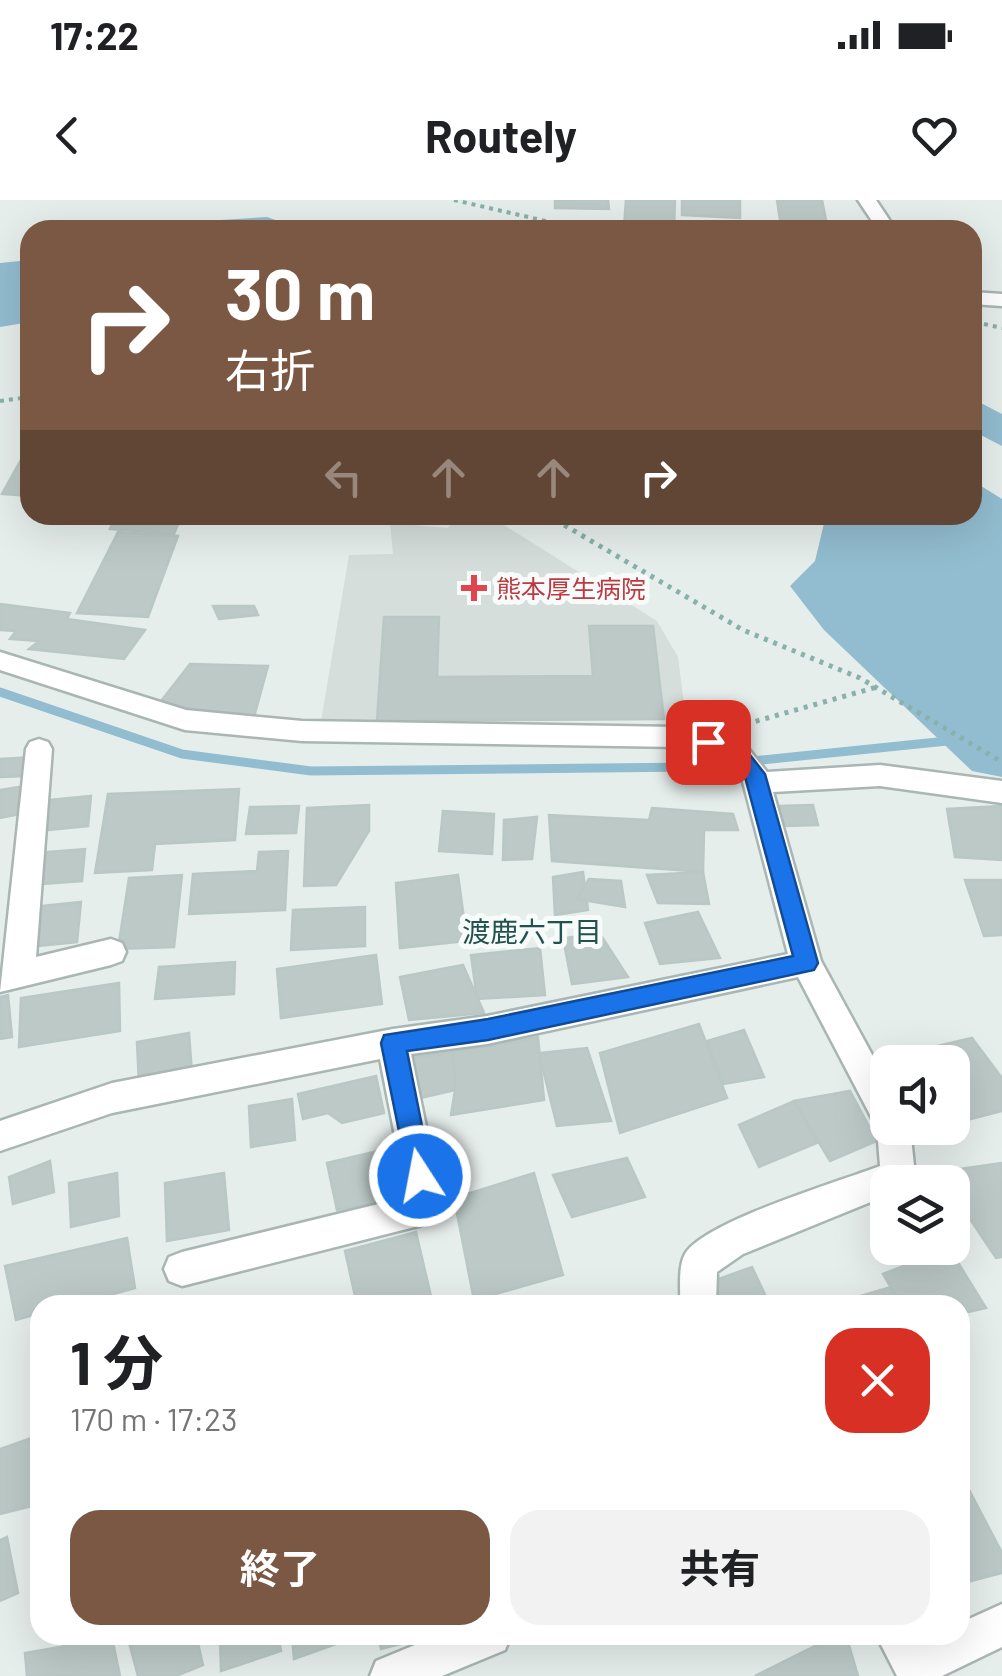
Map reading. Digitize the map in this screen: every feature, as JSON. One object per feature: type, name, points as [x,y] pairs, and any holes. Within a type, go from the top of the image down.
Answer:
[{"type":"street","points":[[0,661],[185,720],[302,731],[678,737],[720,743],[756,779],[806,963],[870,1083]]},
{"type":"street","points":[[39,748],[10,976],[112,952]]},
{"type":"street","points":[[756,779],[891,772],[1002,792]]},
{"type":"street","points":[[0,1136],[112,1098],[393,1043],[488,1030],[806,963]]},
{"type":"street","points":[[182,1270],[426,1210],[393,1043]]},
{"type":"street","points":[[698,1295],[700,1263],[731,1242],[898,1175],[895,1145]]},
{"type":"street","points":[[970,1636],[1002,1624]]},
{"type":"street","points":[[391,1676],[466,1645]]},
{"type":"street","points":[[911,1659],[947,1645]]},
{"type":"path","points":[[454,200],[541,220]]},
{"type":"path","points":[[563,525],[742,630],[878,687],[1002,762]]},
{"type":"path","points":[[720,743],[736,727],[878,687]]},
{"type":"shaded area","name":"熊本厚生病院","points":[[390,525],[504,525],[657,621],[678,657],[686,720],[321,721],[349,555],[393,554]]},
{"type":"water","points":[[267,217],[276,220],[220,220]]},
{"type":"water","points":[[20,261],[20,324],[0,327],[0,263]]},
{"type":"water","points":[[982,404],[1002,414],[1002,446],[982,436]]},
{"type":"water","points":[[982,487],[1002,499],[1002,777],[972,771],[824,630],[790,586],[815,561],[824,525],[982,525]]},
{"type":"building","points":[[555,200],[608,200],[609,209],[555,208]]},
{"type":"building","points":[[626,200],[675,200],[674,220],[625,220]]},
{"type":"building","points":[[682,200],[740,200],[740,218],[682,215]]},
{"type":"building","points":[[777,200],[822,200],[826,220],[780,220]]},
{"type":"building","points":[[20,461],[20,495],[2,494]]},
{"type":"building","points":[[112,525],[178,525],[174,534],[110,529]]},
{"type":"building","points":[[118,532],[178,536],[148,617],[77,613]]},
{"type":"building","points":[[0,604],[70,613],[67,619],[145,630],[124,659],[29,649],[39,641],[10,639],[16,631],[0,630]]},
{"type":"building","points":[[213,606],[254,606],[258,615],[219,619]]},
{"type":"building","points":[[384,617],[439,617],[437,677],[593,676],[589,626],[653,626],[664,719],[377,721]]},
{"type":"building","points":[[190,664],[268,666],[254,717],[158,705]]},
{"type":"building","points":[[32,757],[29,776],[0,777],[0,759]]},
{"type":"building","points":[[19,787],[20,814],[0,818],[0,790]]},
{"type":"building","points":[[239,789],[235,840],[155,844],[152,870],[95,873],[108,794]]},
{"type":"building","points":[[91,796],[88,826],[37,831],[40,801]]},
{"type":"building","points":[[369,805],[369,831],[336,885],[304,886],[307,808]]},
{"type":"building","points":[[813,805],[818,825],[784,826],[779,806]]},
{"type":"building","points":[[299,806],[296,833],[246,834],[250,807]]},
{"type":"building","points":[[1002,806],[1002,860],[955,857],[947,809]]},
{"type":"building","points":[[652,808],[733,814],[738,830],[704,830],[703,872],[552,861],[549,815],[649,820]]},
{"type":"building","points":[[443,811],[494,814],[492,854],[439,851]]},
{"type":"building","points":[[537,817],[532,859],[503,860],[504,820]]},
{"type":"building","points":[[85,849],[82,881],[30,885],[35,853]]},
{"type":"building","points":[[288,851],[285,910],[189,914],[193,874],[257,871],[259,852]]},
{"type":"building","points":[[583,872],[588,910],[555,915],[553,877]]},
{"type":"building","points":[[703,872],[709,904],[658,903],[647,875]]},
{"type":"building","points":[[182,875],[174,947],[118,949],[129,878]]},
{"type":"building","points":[[458,875],[467,941],[400,948],[396,883]]},
{"type":"building","points":[[589,879],[621,881],[625,907],[577,899]]},
{"type":"building","points":[[965,880],[1002,880],[1002,935],[984,936]]},
{"type":"building","points":[[81,902],[77,942],[27,947],[33,907]]},
{"type":"building","points":[[365,907],[365,946],[291,950],[293,910]]},
{"type":"building","points":[[698,912],[720,958],[660,964],[645,923]]},
{"type":"building","points":[[600,934],[628,977],[572,984],[563,938]]},
{"type":"building","points":[[540,948],[545,995],[477,999],[471,955]]},
{"type":"building","points":[[376,955],[382,1004],[281,1018],[277,969]]},
{"type":"building","points":[[235,962],[234,994],[155,999],[159,967]]},
{"type":"building","points":[[463,965],[484,1013],[409,1020],[400,977]]},
{"type":"building","points":[[119,983],[120,1031],[19,1047],[21,998]]},
{"type":"building","points":[[8,995],[12,1037],[0,1039],[0,997]]},
{"type":"building","points":[[699,1024],[727,1098],[620,1133],[600,1053]]},
{"type":"building","points":[[744,1030],[764,1077],[723,1084],[707,1041]]},
{"type":"building","points":[[189,1033],[192,1074],[139,1084],[137,1042]]},
{"type":"building","points":[[538,1037],[544,1100],[451,1115],[455,1090],[453,1052]]},
{"type":"building","points":[[972,1038],[1002,1078],[1002,1111],[970,1119],[970,1045],[942,1045]]},
{"type":"building","points":[[587,1048],[611,1121],[557,1126],[539,1053]]},
{"type":"building","points":[[453,1052],[455,1090],[412,1100],[406,1058]]},
{"type":"building","points":[[376,1076],[384,1113],[342,1123],[328,1113],[303,1119],[298,1094]]},
{"type":"building","points":[[850,1091],[870,1128],[870,1144],[830,1161],[794,1101]]},
{"type":"building","points":[[292,1099],[295,1140],[251,1147],[249,1106]]},
{"type":"building","points":[[794,1101],[817,1143],[759,1167],[739,1125]]},
{"type":"building","points":[[395,1147],[406,1196],[337,1210],[327,1163]]},
{"type":"building","points":[[627,1158],[645,1197],[572,1217],[553,1175]]},
{"type":"building","points":[[50,1161],[54,1192],[13,1204],[9,1177]]},
{"type":"building","points":[[1002,1163],[1002,1257],[996,1258],[970,1219],[970,1168]]},
{"type":"building","points":[[117,1173],[119,1216],[71,1227],[69,1183]]},
{"type":"building","points":[[224,1173],[229,1230],[167,1241],[165,1183]]},
{"type":"building","points":[[534,1173],[563,1275],[492,1295],[473,1295],[454,1198]]},
{"type":"building","points":[[416,1232],[431,1295],[355,1295],[345,1251]]},
{"type":"building","points":[[127,1238],[135,1288],[109,1295],[30,1295],[30,1316],[16,1320],[5,1266]]},
{"type":"building","points":[[906,1265],[959,1265],[986,1308],[970,1312],[970,1295],[895,1295],[883,1274]]},
{"type":"building","points":[[752,1267],[765,1295],[703,1295],[699,1286]]},
{"type":"building","points":[[891,1287],[895,1295],[864,1295]]},
{"type":"building","points":[[30,1438],[30,1506],[0,1514],[0,1449]]},
{"type":"building","points":[[970,1492],[1002,1553],[1002,1573],[970,1581]]},
{"type":"building","points":[[7,1537],[18,1593],[0,1601],[0,1540]]},
{"type":"building","points":[[71,1645],[113,1645],[120,1676],[27,1676],[25,1653]]},
{"type":"building","points":[[130,1645],[198,1645],[203,1665],[176,1676],[138,1676]]},
{"type":"building","points":[[220,1645],[280,1645],[281,1651],[221,1671]]},
{"type":"building","points":[[293,1645],[333,1645],[294,1659]]},
{"type":"building","points":[[817,1645],[849,1645],[858,1676],[755,1676]]},
{"type":"waterway","points":[[0,692],[182,754],[311,771],[693,767],[957,740]]},
{"type":"place","name":"熊本厚生病院","points":[[474,588]]},
{"type":"district","name":"渡鹿六丁目","points":[[532,931]]},
{"type":"route","points":[[420,1176],[393,1043],[488,1030],[806,963],[755,774],[731,745],[708,742]]}]
